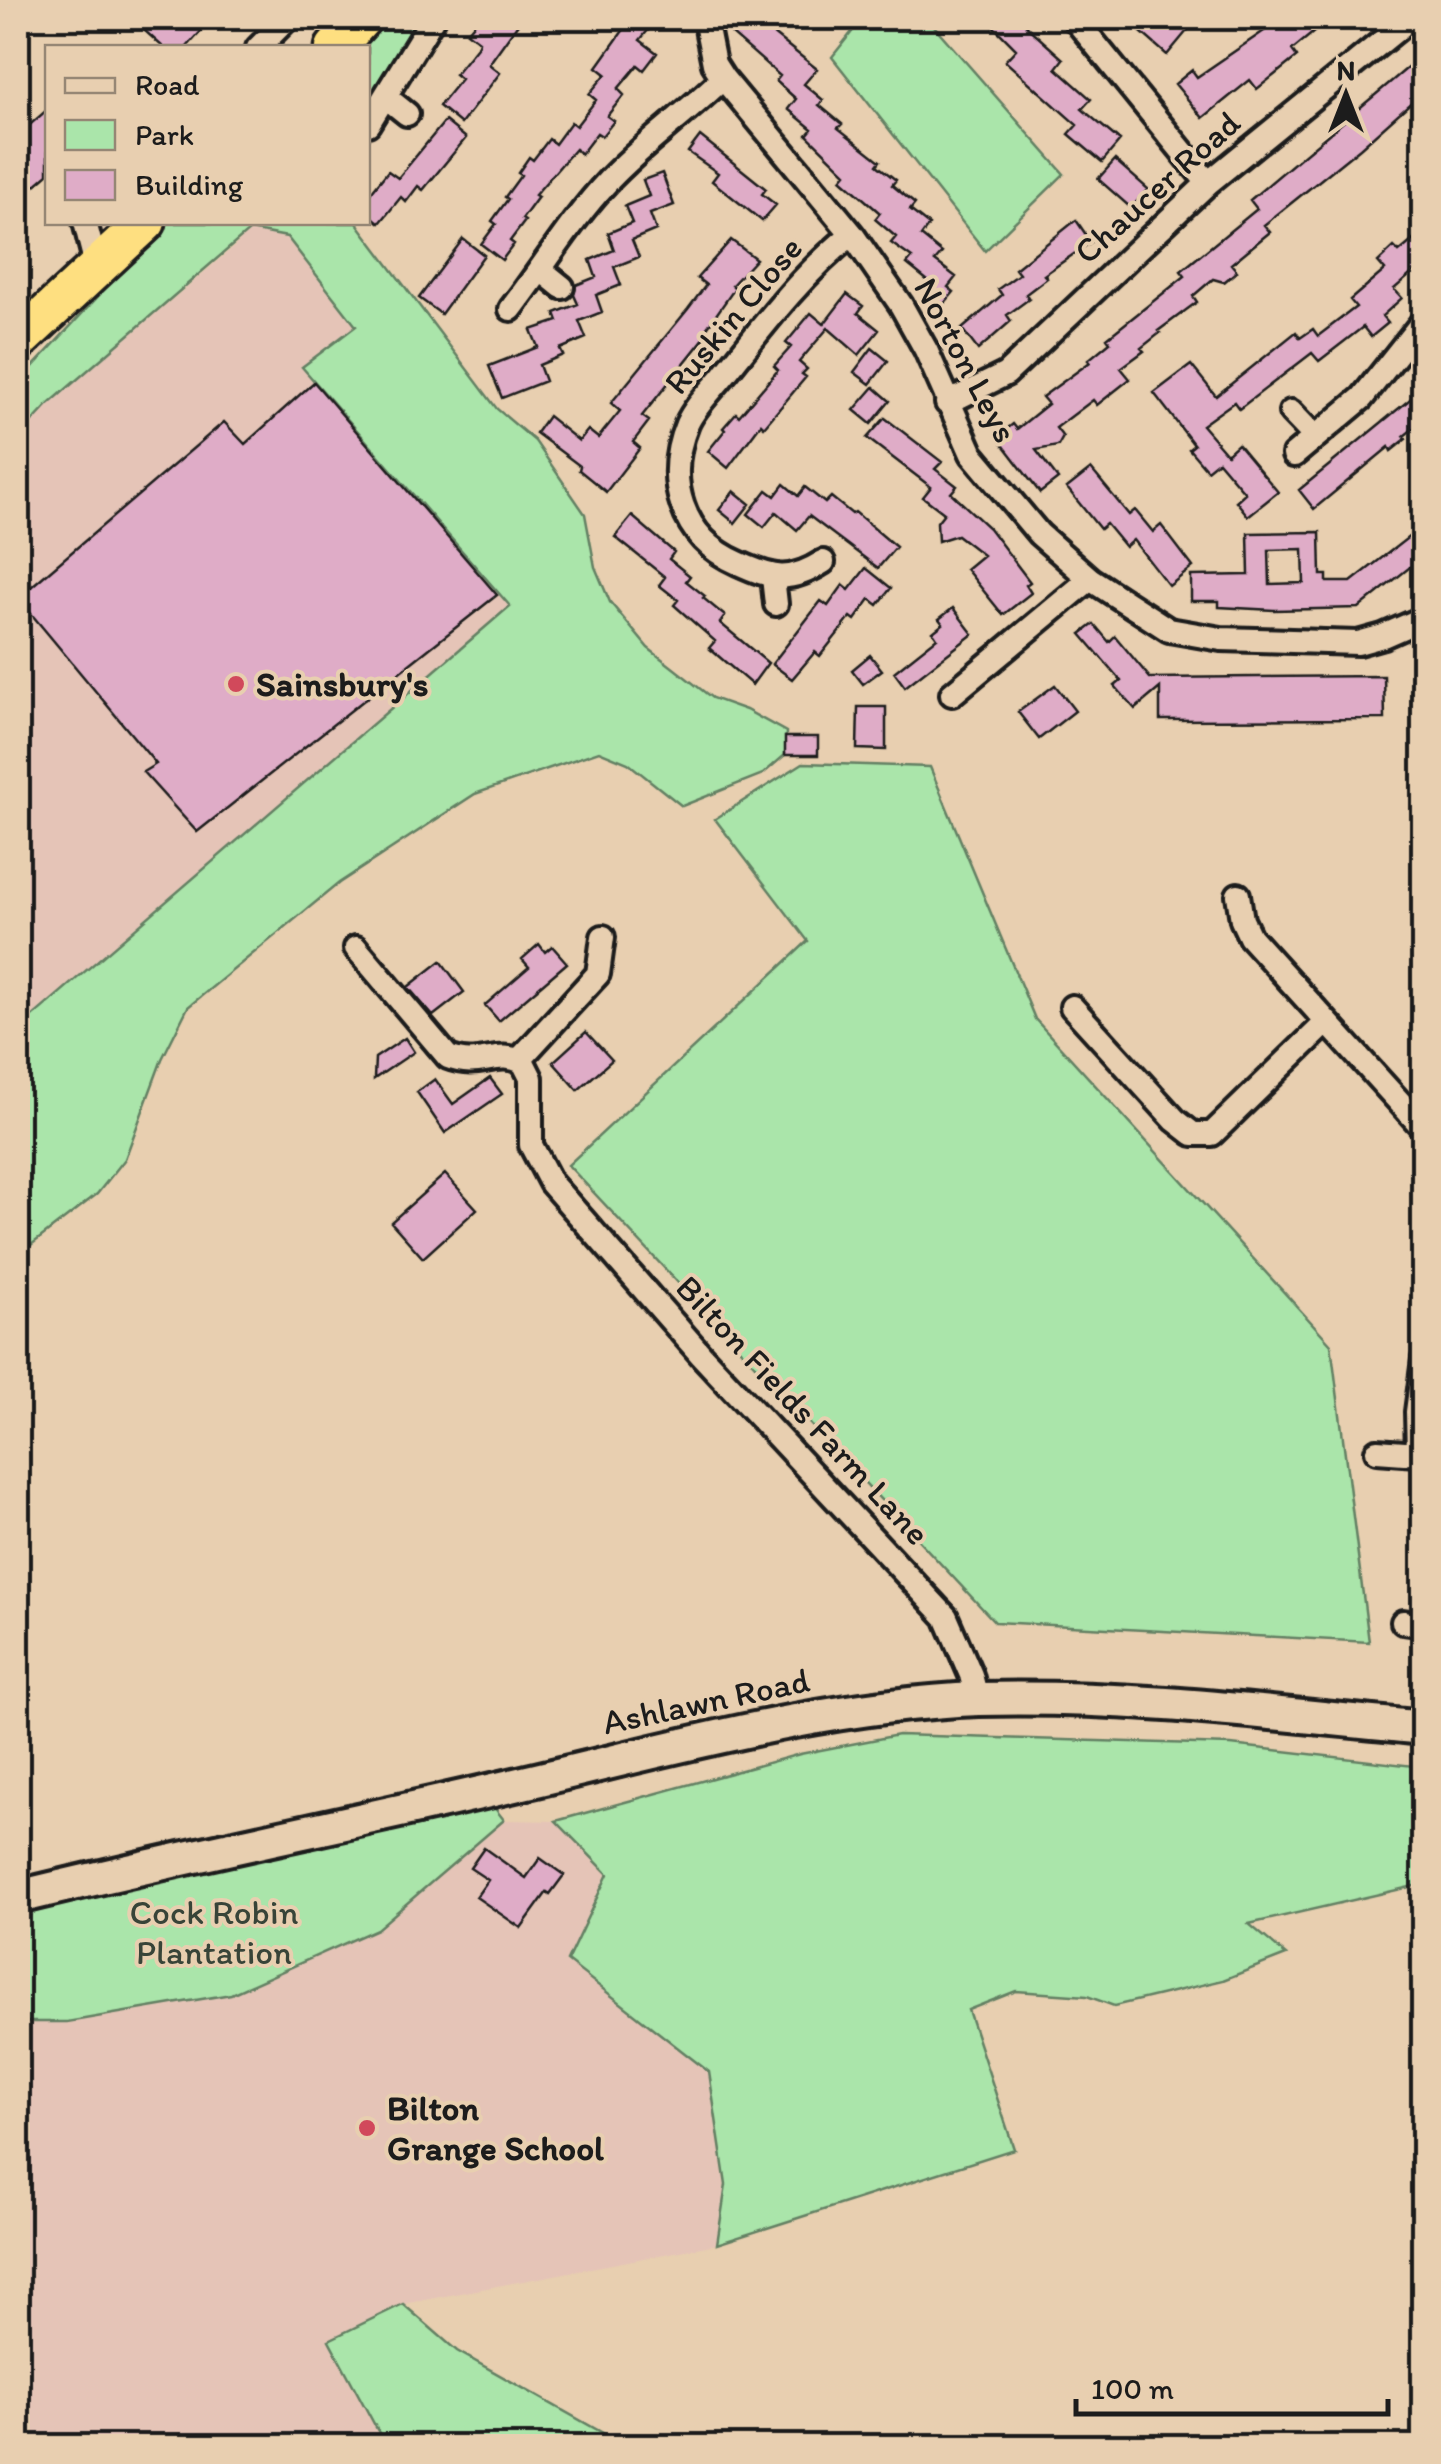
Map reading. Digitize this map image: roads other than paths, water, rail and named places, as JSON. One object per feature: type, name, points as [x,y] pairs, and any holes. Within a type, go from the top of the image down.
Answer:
[{"type":"highway","points":[[338,45],[362,18]]},
{"type":"highway","points":[[18,341],[143,225]]},
{"type":"main road","name":"Ashlawn Road","points":[[18,1897],[726,1734],[839,1714],[976,1700],[1147,1702],[1424,1728]]},
{"type":"street","points":[[261,45],[288,18]]},
{"type":"street","points":[[370,121],[434,18]]},
{"type":"street","name":"Norton Leys","points":[[705,18],[714,64],[723,78],[852,234],[901,304],[972,454],[1038,534],[1090,579],[1169,630],[1221,639],[1358,643],[1424,618]]},
{"type":"street","points":[[1074,18],[1208,183]]},
{"type":"street","name":"Chaucer Road","points":[[947,403],[1006,374],[1208,183],[1411,18]]},
{"type":"street","points":[[511,309],[606,183],[648,141],[723,78]]},
{"type":"street","points":[[386,98],[406,114]]},
{"type":"street","points":[[87,225],[97,269]]},
{"type":"street","name":"Ruskin Close","points":[[773,577],[709,547],[689,525],[678,501],[682,437],[689,419],[787,297],[852,234]]},
{"type":"street","points":[[541,270],[562,287]]},
{"type":"street","points":[[1294,455],[1362,398],[1424,320]]},
{"type":"street","points":[[1291,412],[1315,437]]},
{"type":"street","points":[[776,604],[773,577],[801,576],[823,562]]},
{"type":"street","points":[[952,694],[1090,579]]},
{"type":"street","points":[[1238,894],[1242,920],[1250,937],[1422,1125]]},
{"type":"street","points":[[356,948],[448,1057],[468,1064],[510,1056],[519,1060],[598,974],[603,937]]},
{"type":"street","points":[[1072,1008],[1175,1120],[1193,1134],[1212,1134],[1327,1022]]},
{"type":"street","name":"Bilton Fields Farm Lane","points":[[519,1060],[524,1062],[531,1078],[531,1145],[551,1183],[703,1357],[946,1617],[971,1675],[976,1700]]},
{"type":"street","points":[[1377,1452],[1421,1454],[1417,1412],[1424,1359]]},
{"type":"place","name":"Sainsbury's","points":[[236,684]]},
{"type":"place","name":"Bilton Grange School","points":[[367,2128]]},
{"type":"park label","name":"Cock Robin Plantation","points":[[214,1932]]}]
